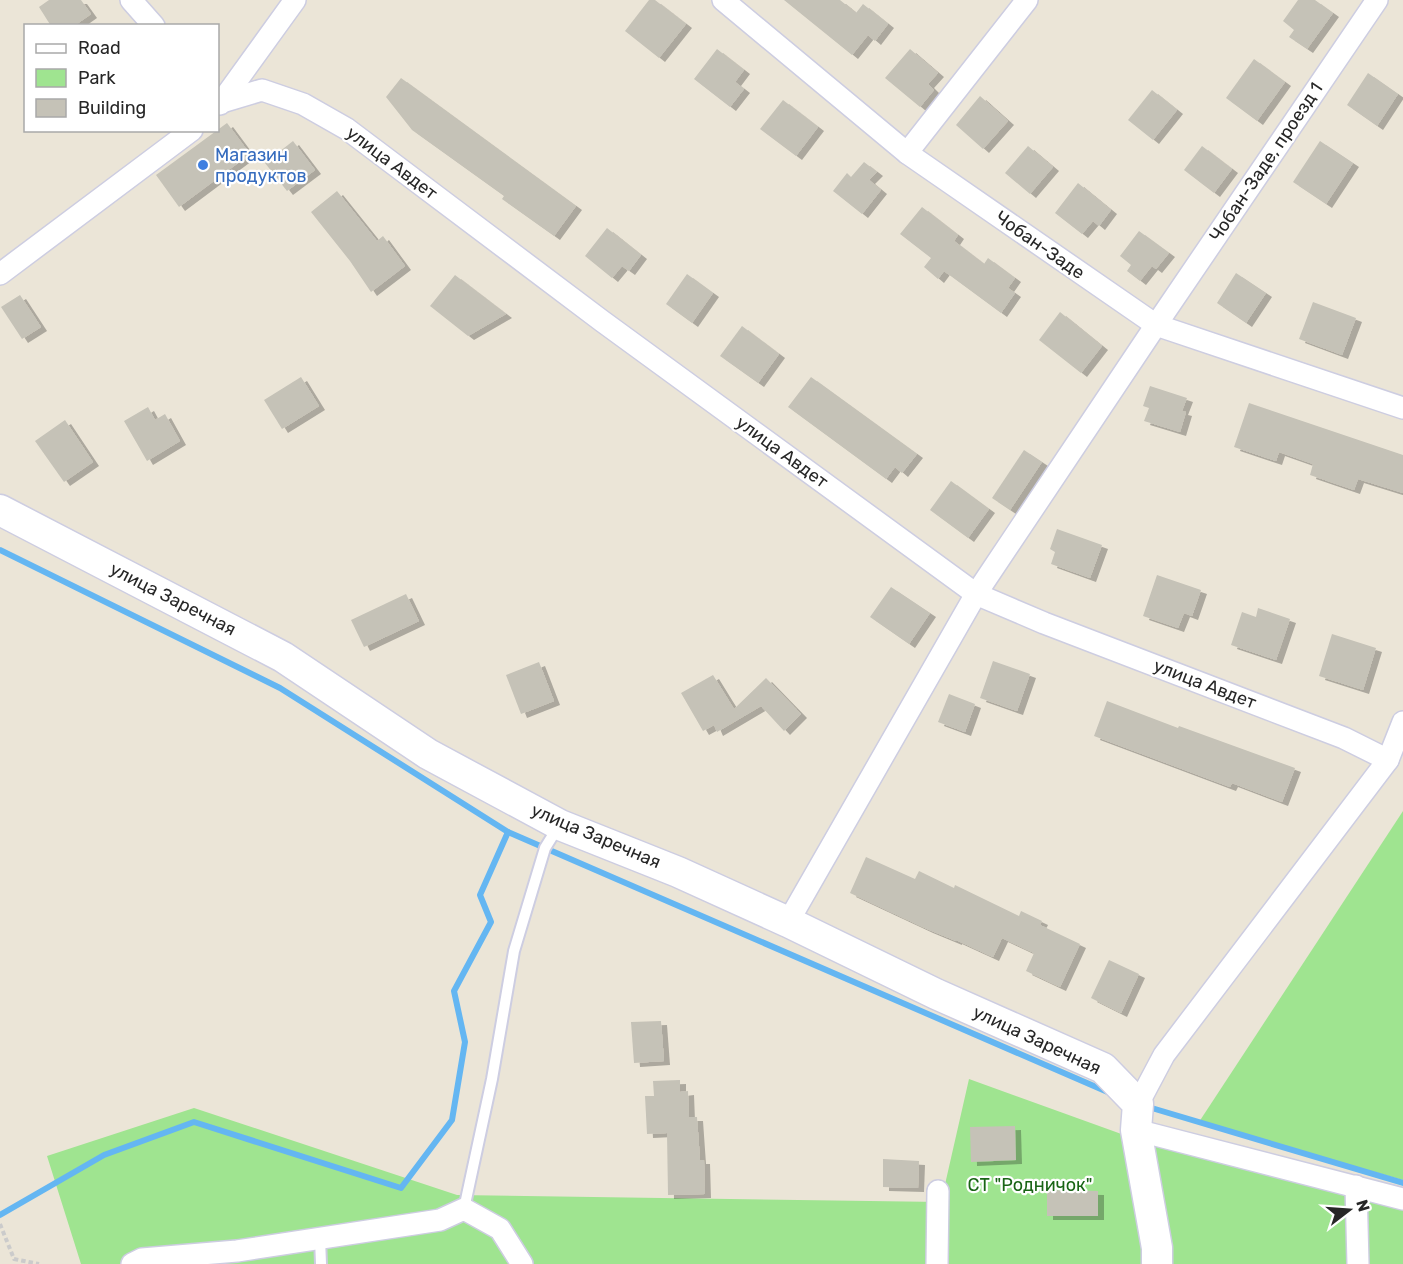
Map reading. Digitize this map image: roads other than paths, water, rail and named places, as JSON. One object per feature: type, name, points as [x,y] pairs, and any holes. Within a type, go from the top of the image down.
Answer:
[{"type":"street","points":[[130,0],[152,24]]},
{"type":"street","points":[[219,101],[296,0]]},
{"type":"street","name":"Чобан-Заде","points":[[723,0],[907,153],[1156,325],[1403,408]]},
{"type":"street","points":[[907,153],[1027,0]]},
{"type":"street","name":"Чобан-Заде, проезд 1","points":[[788,922],[976,594],[1377,0]]},
{"type":"street","name":"улица Авдет","points":[[219,101],[262,90],[303,104],[347,129],[602,321],[976,594],[1044,623],[1344,738],[1388,760]]},
{"type":"street","points":[[0,274],[189,132]]},
{"type":"street","name":"улица Заречная","points":[[0,510],[283,657],[428,753],[560,825],[678,872],[788,922],[936,994],[1103,1068],[1137,1117]]},
{"type":"street","points":[[1157,1264],[1157,1248],[1137,1117],[1164,1056],[1388,760],[1403,722]]},
{"type":"street","points":[[1137,1117],[1403,1199]]},
{"type":"street","points":[[1356,1186],[1358,1264]]},
{"type":"street","points":[[937,1264],[938,1191]]},
{"type":"street","points":[[132,1264],[142,1259],[237,1251],[440,1220],[464,1209],[500,1228],[522,1264]]},
{"type":"lane","points":[[464,1209],[492,1079],[514,951],[545,848],[560,825]]},
{"type":"lane","points":[[320,1238],[321,1264]]},
{"type":"waterway","points":[[0,550],[280,688],[508,832],[1110,1093]]},
{"type":"waterway","points":[[0,1215],[104,1155],[194,1122],[401,1188],[452,1120],[465,1042],[454,991],[491,922],[480,895],[508,832]]},
{"type":"waterway","points":[[1145,1106],[1403,1183]]},
{"type":"place","name":"Магазин продуктов","points":[[203,165]]},
{"type":"park label","name":"СТ \"Родничок\"","points":[[1030,1185]]}]
